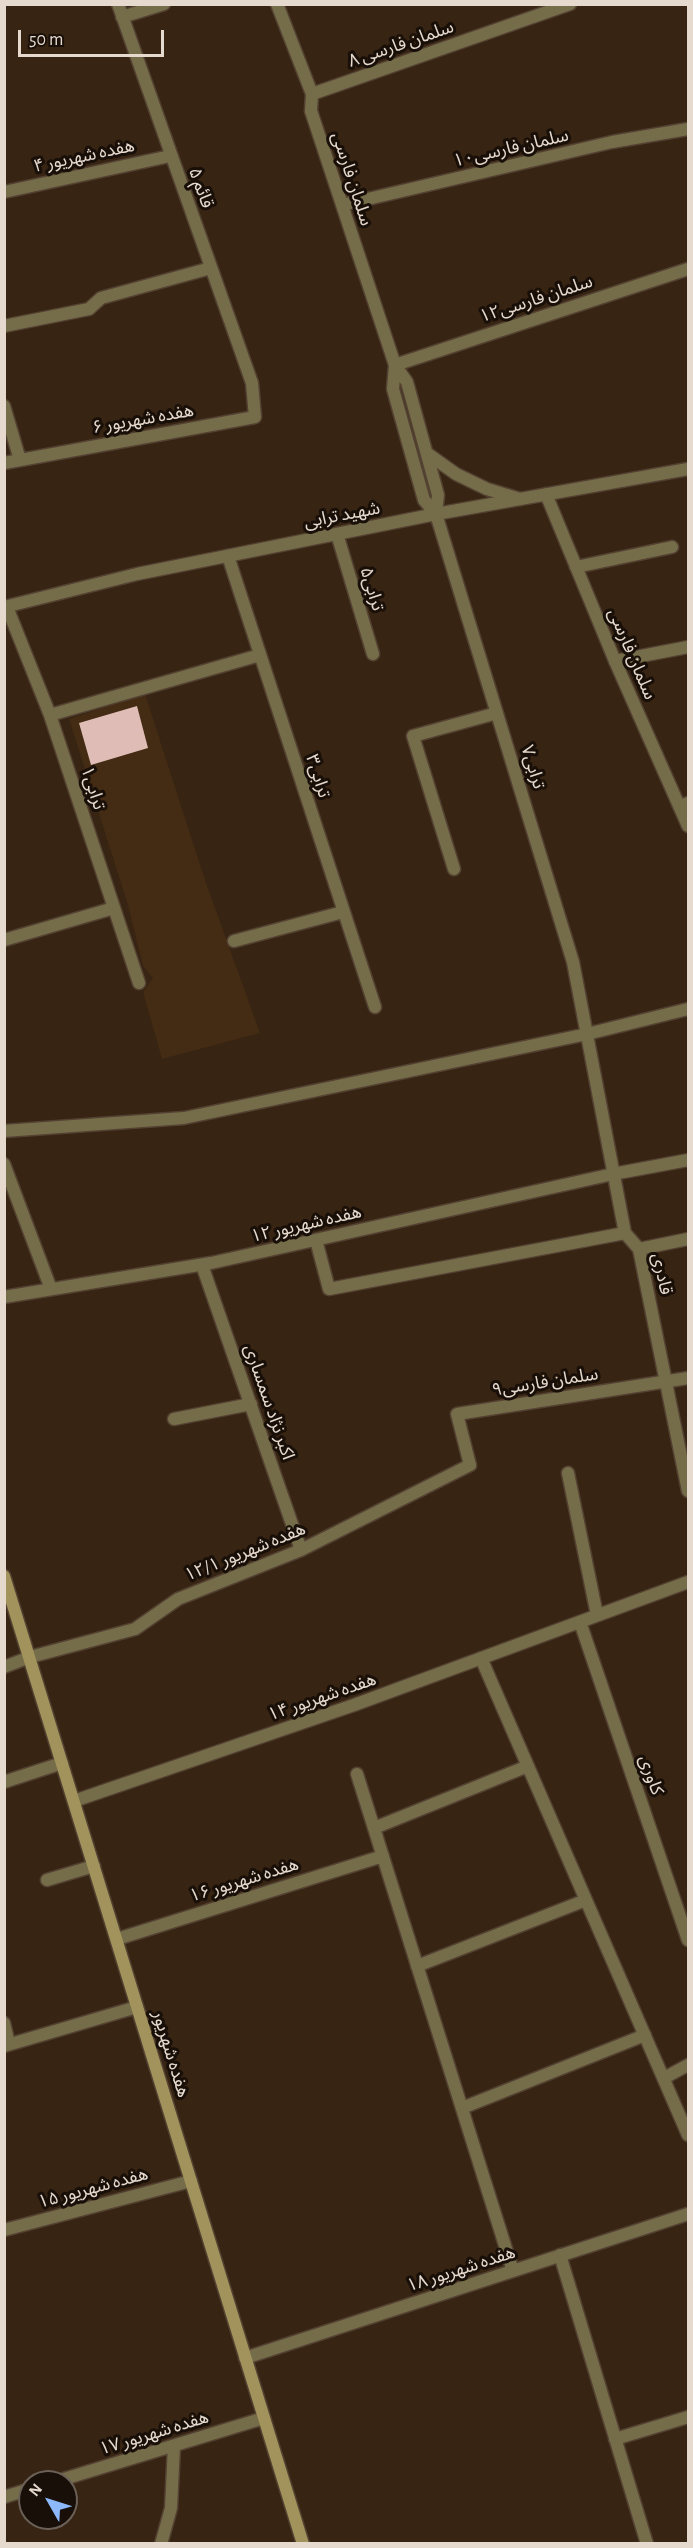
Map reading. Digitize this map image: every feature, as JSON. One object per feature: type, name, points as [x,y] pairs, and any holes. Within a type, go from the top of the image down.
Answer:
[{"type":"main road","name":"هفده شهریور","points":[[4,1576],[303,2544]]},
{"type":"street","name":"قائم ۵","points":[[118,4],[252,383]]},
{"type":"street","points":[[122,17],[164,4]]},
{"type":"street","name":"سلمان فارسی","points":[[277,4],[312,94],[310,111],[395,365],[407,382],[438,495],[436,514]]},
{"type":"street","name":"سلمان فارسی ۸","points":[[312,94],[570,4]]},
{"type":"street","name":"سلمان فارسی۱۰","points":[[342,206],[612,142],[688,129]]},
{"type":"street","name":"هفده شهریور ۴","points":[[4,192],[170,156]]},
{"type":"street","points":[[4,326],[89,309],[101,298],[211,268]]},
{"type":"street","name":"سلمان فارسی۱۲","points":[[395,365],[688,269]]},
{"type":"street","name":"سلمان فارسی","points":[[395,365],[393,388],[424,500],[436,514]]},
{"type":"street","name":"هفده شهریور ۶","points":[[4,463],[255,417],[252,383]]},
{"type":"street","points":[[4,406],[20,460]]},
{"type":"street","points":[[428,454],[456,474],[487,489],[519,499]]},
{"type":"street","name":"شهید ترابی","points":[[6,607],[137,574],[436,514],[688,469]]},
{"type":"street","name":"سلمان فارسی","points":[[546,494],[615,661],[684,805],[688,826]]},
{"type":"street","name":"ترابی۷","points":[[436,514],[573,962],[587,1034]]},
{"type":"street","name":"ترابی۵","points":[[337,534],[374,654]]},
{"type":"street","points":[[576,567],[672,547]]},
{"type":"street","name":"ترابی۳","points":[[228,556],[375,1007]]},
{"type":"street","name":"ترابی۱","points":[[6,607],[50,715],[139,983]]},
{"type":"street","points":[[615,661],[688,647]]},
{"type":"street","points":[[50,715],[260,656]]},
{"type":"street","points":[[454,869],[413,736],[497,713]]},
{"type":"street","points":[[4,940],[114,908]]},
{"type":"street","points":[[234,941],[344,912]]},
{"type":"street","points":[[4,1131],[184,1118],[587,1034],[688,1009]]},
{"type":"street","name":"قادری","points":[[587,1034],[625,1233],[639,1249],[688,1491]]},
{"type":"street","name":"هفده شهریور ۱۲","points":[[4,1297],[202,1265],[613,1174],[688,1160]]},
{"type":"street","points":[[5,1164],[51,1289]]},
{"type":"street","points":[[316,1240],[329,1289],[625,1233]]},
{"type":"street","points":[[639,1249],[688,1239]]},
{"type":"street","name":"اکبر نژاد سمساری","points":[[202,1265],[302,1550]]},
{"type":"street","name":"سلمان فارسی۹","points":[[470,1465],[457,1414],[688,1378]]},
{"type":"street","points":[[174,1419],[251,1404]]},
{"type":"street","name":"هفده شهریور ۱۲/۱","points":[[4,1667],[30,1657],[135,1629],[178,1599],[302,1550],[470,1465]]},
{"type":"street","points":[[568,1473],[597,1616]]},
{"type":"street","name":"هفده شهریور ۱۴","points":[[74,1801],[481,1658],[688,1582]]},
{"type":"street","name":"کاوری","points":[[580,1622],[688,1940]]},
{"type":"street","points":[[481,1658],[688,2135]]},
{"type":"street","points":[[4,1782],[62,1763]]},
{"type":"street","points":[[374,1828],[528,1766]]},
{"type":"street","points":[[357,1774],[513,2271]]},
{"type":"street","name":"هفده شهریور ۱۶","points":[[117,1939],[383,1856]]},
{"type":"street","points":[[47,1880],[94,1866]]},
{"type":"street","points":[[417,1966],[586,1900]]},
{"type":"street","points":[[4,2023],[7,2045],[137,2007]]},
{"type":"street","points":[[462,2108],[645,2035]]},
{"type":"street","points":[[664,2078],[688,2065]]},
{"type":"street","name":"هفده شهریور ۱۵","points":[[4,2230],[191,2181]]},
{"type":"street","name":"هفده شهریور ۱۸","points":[[245,2358],[688,2214]]},
{"type":"street","points":[[560,2255],[644,2543]]},
{"type":"street","points":[[615,2439],[688,2417]]},
{"type":"street","name":"هفده شهریور ۱۷","points":[[78,2475],[264,2418]]},
{"type":"street","points":[[161,2544],[171,2508],[174,2446]]},
{"type":"shaded area","points":[[145,694],[205,880],[260,1033],[162,1059],[143,992],[153,978],[143,966],[128,905],[69,719]]},
{"type":"building","points":[[137,706],[148,748],[91,765],[79,723]]}]
